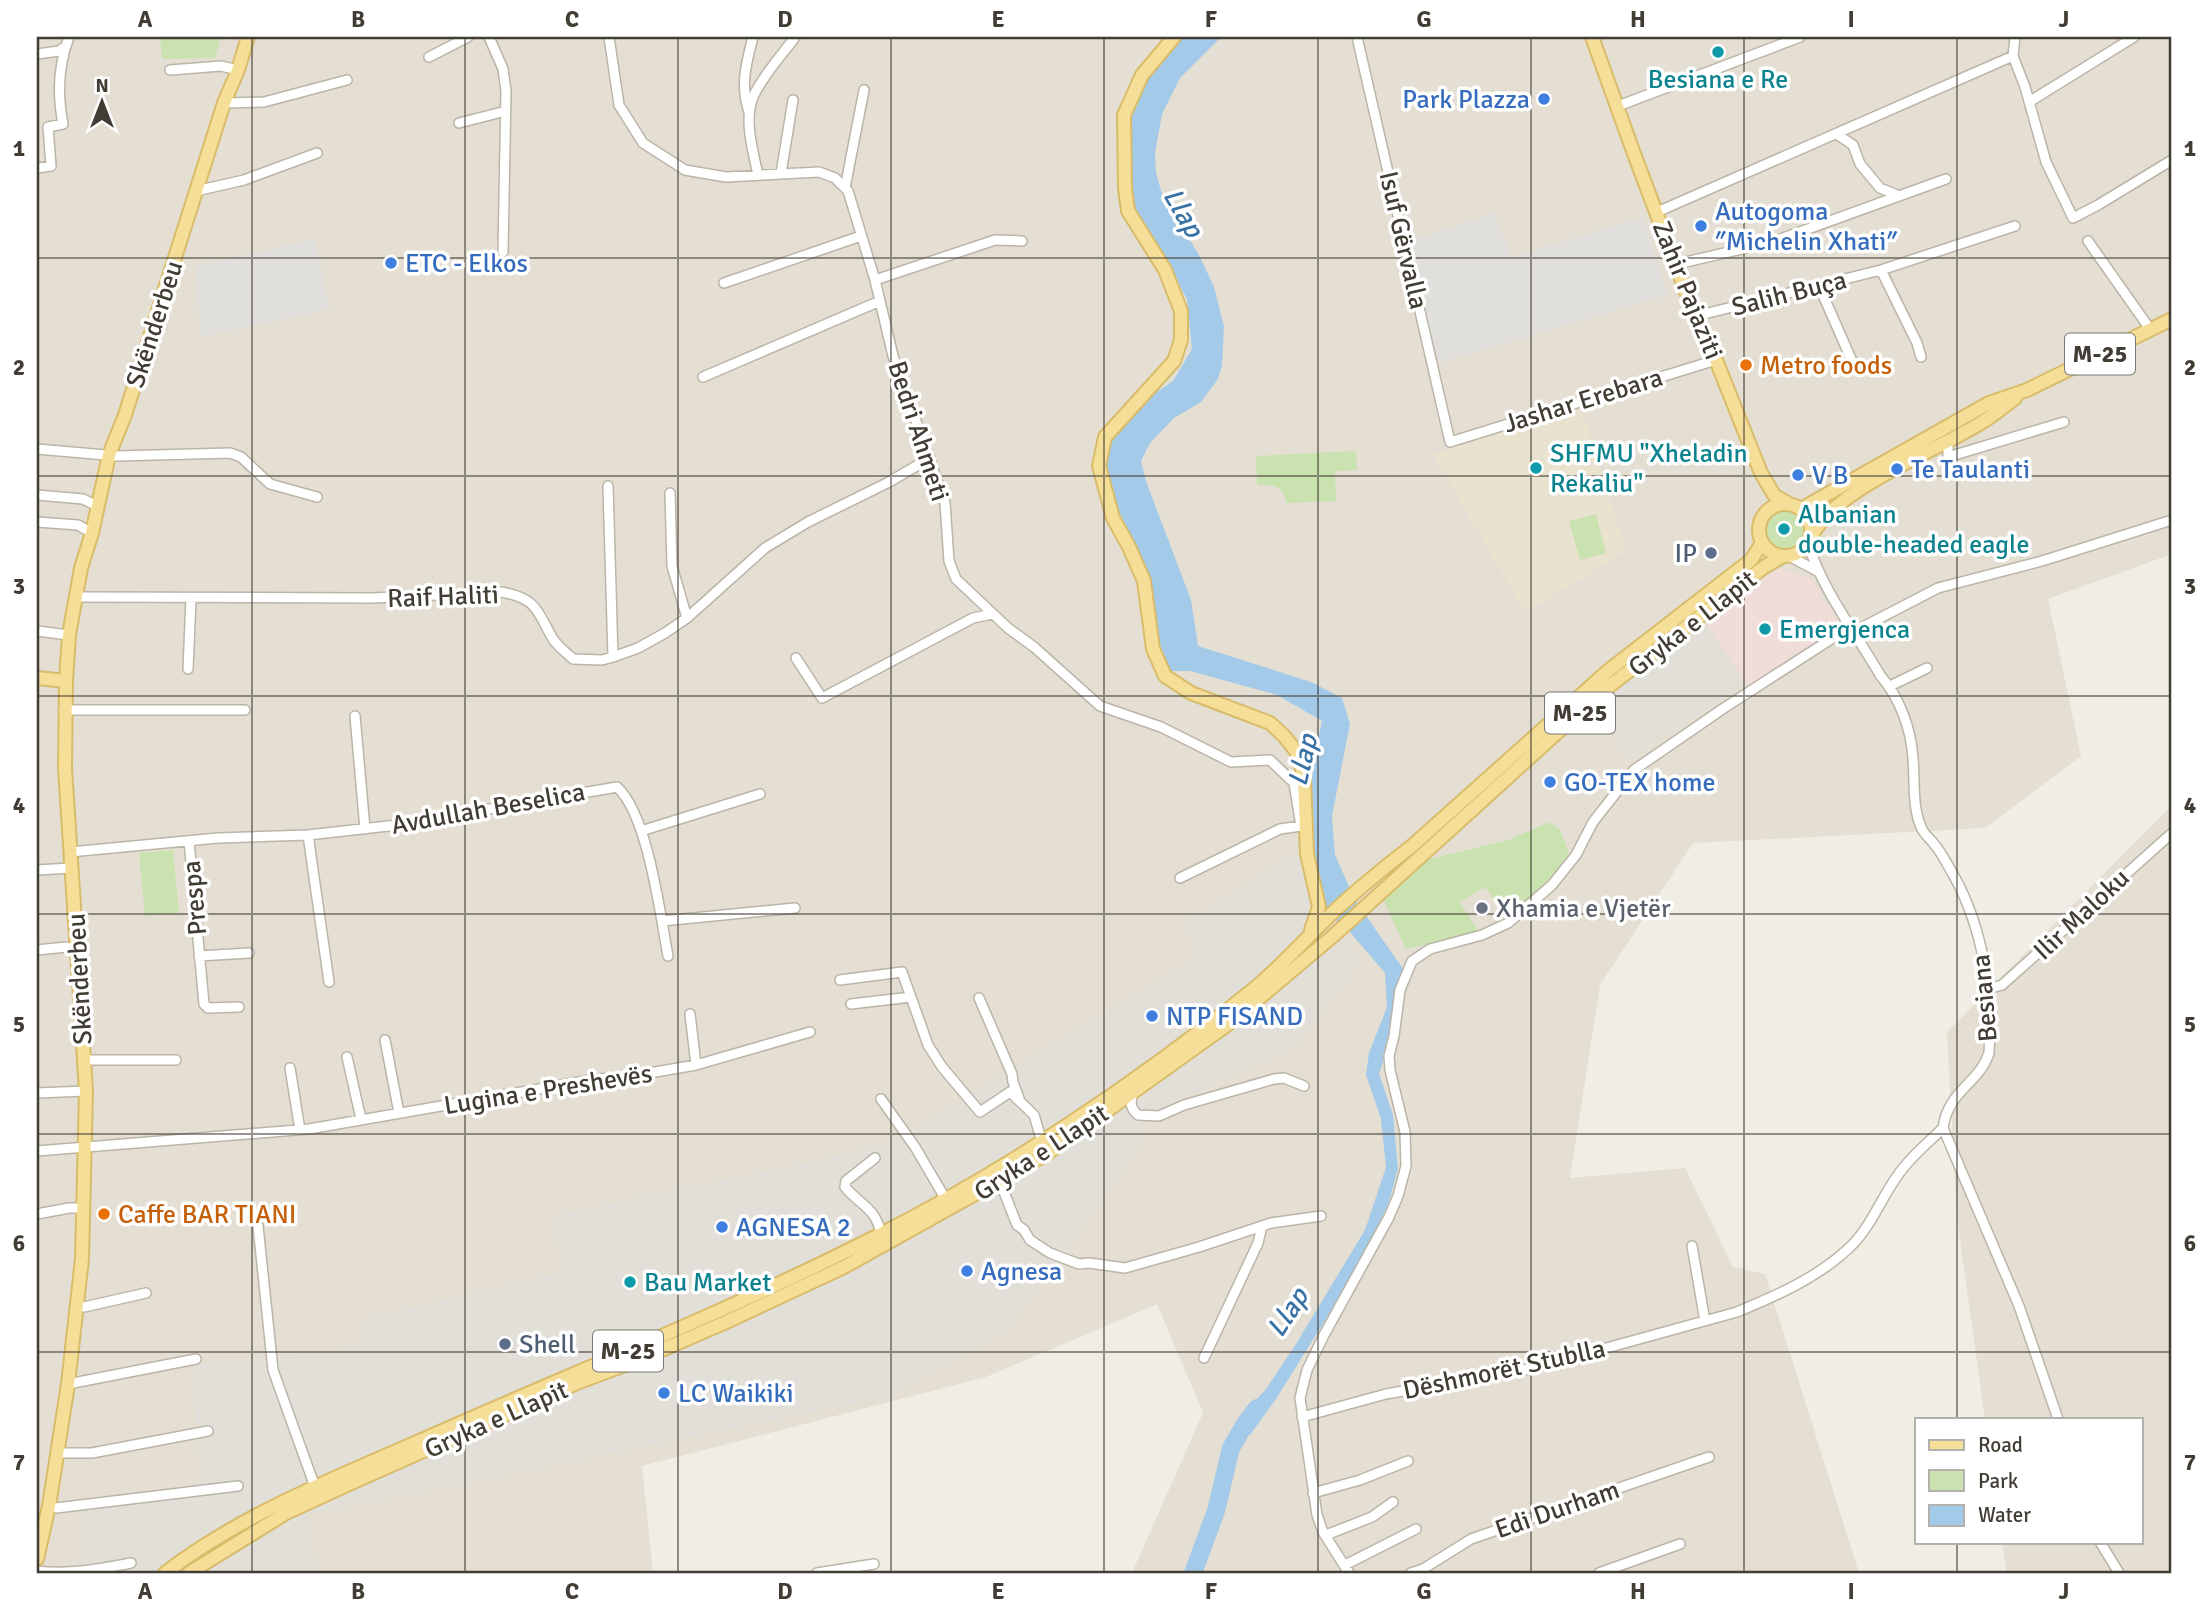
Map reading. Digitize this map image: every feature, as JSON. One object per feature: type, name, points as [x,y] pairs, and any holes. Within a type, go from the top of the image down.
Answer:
[{"type":"main road","name":"Skënderbeu","points":[[37,1559],[58,1453],[82,1259],[86,1091],[70,852],[64,710],[69,635],[75,597],[109,455],[146,352],[224,103],[248,37]]},
{"type":"main road","points":[[1174,37],[1142,75],[1124,115],[1125,188],[1128,211],[1165,270],[1181,311],[1181,340],[1174,361],[1105,437],[1099,466],[1113,518],[1144,581],[1153,649],[1165,676],[1191,693],[1270,723],[1299,755],[1304,779],[1307,854],[1319,907],[1318,921]]},
{"type":"main road","name":"Zahir Pajaziti","points":[[1592,37],[1696,316],[1761,473],[1774,495],[1795,507]]},
{"type":"main road","name":"M-25","points":[[1762,518],[1775,506],[1795,507],[1989,403],[2027,390],[2172,319]]},
{"type":"main road","name":"M-25","points":[[1786,556],[1800,552],[1820,521],[1846,498],[1984,421],[2027,390]]},
{"type":"main road","name":"Zahir Pajaziti","points":[[1761,473],[1764,501],[1762,518]]},
{"type":"main road","points":[[1795,507],[1811,524],[1809,540]]},
{"type":"main road","points":[[1762,518],[1759,531],[1762,543],[1771,552],[1786,556]]},
{"type":"main road","name":"Gryka e Llapit","points":[[1130,1090],[1254,988],[1307,940],[1318,921],[1412,846],[1609,670],[1751,560],[1762,543]]},
{"type":"main road","name":"Gryka e Llapit","points":[[165,1573],[214,1537],[315,1486],[727,1308],[881,1234],[1088,1117],[1231,1022],[1390,886],[1603,691],[1764,567],[1786,556]]},
{"type":"main road","points":[[37,678],[66,681]]},
{"type":"main road","name":"Gryka e Llapit","points":[[189,1573],[286,1513],[579,1382],[640,1359],[763,1305],[872,1253],[1045,1155],[1088,1117]]},
{"type":"street","points":[[429,57],[468,37]]},
{"type":"street","points":[[489,37],[503,69],[506,111],[503,133],[506,167],[503,252]]},
{"type":"street","points":[[609,37],[619,105],[643,143],[685,170],[726,177],[819,172],[835,178],[845,188]]},
{"type":"street","points":[[750,114],[743,95],[746,63],[753,37]]},
{"type":"street","points":[[758,175],[750,114],[753,96],[795,37]]},
{"type":"street","name":"Isuf Gërvalla","points":[[1357,37],[1450,442]]},
{"type":"street","points":[[1618,106],[1800,37]]},
{"type":"street","points":[[2015,37],[2013,56],[2046,162],[2073,218],[2172,160]]},
{"type":"street","points":[[2029,102],[2134,37]]},
{"type":"street","points":[[37,54],[59,51],[67,41]]},
{"type":"street","points":[[37,168],[51,166],[48,127],[63,124],[58,98],[61,59],[67,41]]},
{"type":"street","points":[[1657,212],[1838,135],[1940,86],[2013,56]]},
{"type":"street","points":[[170,70],[221,66],[238,70]]},
{"type":"street","points":[[224,103],[264,102],[347,80]]},
{"type":"street","points":[[845,188],[864,90]]},
{"type":"street","points":[[781,173],[793,100]]},
{"type":"street","points":[[459,123],[506,111]]},
{"type":"street","points":[[1838,135],[1853,145],[1860,163],[1880,188],[1899,195]]},
{"type":"street","points":[[196,191],[244,180],[317,152]]},
{"type":"street","points":[[1677,264],[1772,242],[1946,179]]},
{"type":"street","name":"Bedri Ahmeti","points":[[845,188],[859,222],[893,356],[945,503],[949,561],[956,579],[992,614],[1100,706],[1161,727],[1231,762],[1270,761],[1294,783],[1301,826],[1280,829],[1180,878]]},
{"type":"street","name":"Salih Buça","points":[[1696,316],[1881,270],[2013,227]]},
{"type":"street","points":[[724,283],[861,236]]},
{"type":"street","points":[[875,280],[995,240],[1022,241]]},
{"type":"street","points":[[2088,241],[2150,330]]},
{"type":"street","name":"Salih Buça","points":[[1881,270],[1917,343],[1921,358]]},
{"type":"street","points":[[1819,286],[1852,361]]},
{"type":"street","points":[[703,377],[880,301]]},
{"type":"street","name":"Jashar Erebara","points":[[1450,442],[1716,360]]},
{"type":"street","points":[[1948,440],[1948,457],[2064,422]]},
{"type":"street","points":[[37,449],[109,455],[230,453],[241,457],[270,484],[317,497]]},
{"type":"street","name":"Raif Haliti","points":[[75,597],[372,598],[501,592],[512,594],[537,609],[554,641],[573,659],[602,660],[638,648],[687,618],[765,548],[808,522],[889,482],[930,458]]},
{"type":"street","points":[[608,486],[613,657]]},
{"type":"street","points":[[670,493],[672,566],[687,618]]},
{"type":"street","points":[[37,495],[83,499],[97,506]]},
{"type":"street","points":[[1416,1529],[1347,1569],[1317,1515],[1300,1398],[1307,1370],[1389,1217],[1406,1167],[1405,1132],[1392,1082],[1389,1056],[1400,990],[1412,961],[1430,949],[1482,935],[1508,923],[1552,884],[1576,855],[1593,822],[1627,776],[1646,760],[1839,634],[1855,631],[1938,588],[2042,561],[2172,520]]},
{"type":"street","points":[[37,522],[78,525],[92,533]]},
{"type":"street","name":"Besiana","points":[[1809,540],[1819,572],[1880,675],[1890,687],[1911,739],[1915,795],[1922,830],[1934,843],[1955,878],[1978,935],[1987,989],[1989,1053],[1987,1060],[1949,1105],[1943,1128]]},
{"type":"street","points":[[1786,556],[1819,572]]},
{"type":"street","points":[[188,669],[191,599]]},
{"type":"street","points":[[796,658],[822,698],[973,618],[992,614]]},
{"type":"street","points":[[37,631],[69,635]]},
{"type":"street","points":[[1890,687],[1927,668]]},
{"type":"street","points":[[64,710],[245,710]]},
{"type":"street","points":[[355,716],[365,829]]},
{"type":"street","name":"Avdullah Beselica","points":[[70,852],[365,829],[617,787],[625,794],[641,831],[650,862],[668,956]]},
{"type":"street","points":[[641,831],[760,794]]},
{"type":"street","name":"Ilir Maloku","points":[[1987,989],[1998,987],[2011,978],[2172,833]]},
{"type":"street","points":[[308,835],[329,982]]},
{"type":"street","name":"Prespa","points":[[189,841],[204,1004],[208,1008],[239,1007]]},
{"type":"street","points":[[37,870],[71,869]]},
{"type":"street","points":[[662,921],[795,908]]},
{"type":"street","points":[[37,950],[66,947],[78,950]]},
{"type":"street","name":"Prespa","points":[[199,956],[249,953]]},
{"type":"street","points":[[840,980],[902,972],[928,1045],[942,1068],[980,1112],[1010,1093],[1034,1115],[1042,1142]]},
{"type":"street","points":[[851,1004],[911,997]]},
{"type":"street","points":[[979,998],[1023,1105]]},
{"type":"street","points":[[690,1014],[696,1065]]},
{"type":"street","name":"Lugina e Preshevës","points":[[37,1151],[300,1130],[596,1079],[620,1078],[696,1065],[810,1032]]},
{"type":"street","points":[[385,1040],[399,1113]]},
{"type":"street","points":[[348,1057],[361,1119]]},
{"type":"street","points":[[84,1058],[176,1060]]},
{"type":"street","points":[[290,1068],[300,1130]]},
{"type":"street","points":[[1130,1090],[1132,1110],[1138,1115],[1159,1116],[1184,1105],[1274,1079],[1284,1078],[1304,1086]]},
{"type":"street","points":[[37,1093],[86,1091]]},
{"type":"street","name":"Gryka e Llapit","points":[[881,1099],[915,1147],[944,1198]]},
{"type":"street","points":[[1943,1128],[2019,1306],[2058,1418]]},
{"type":"street","name":"Dëshmorët Stublla","points":[[1302,1417],[1386,1394],[1534,1367],[1737,1312],[1765,1301],[1805,1279],[1848,1249],[1898,1174],[1943,1128]]},
{"type":"street","points":[[875,1158],[846,1181],[845,1187],[873,1213],[881,1234]]},
{"type":"street","points":[[998,1182],[1017,1225],[1030,1240],[1050,1253],[1079,1264],[1125,1268],[1262,1226],[1321,1216]]},
{"type":"street","points":[[37,1214],[83,1208]]},
{"type":"street","points":[[258,1226],[273,1370],[315,1486]]},
{"type":"street","points":[[1204,1358],[1258,1243],[1262,1226]]},
{"type":"street","points":[[1692,1245],[1705,1321]]},
{"type":"street","points":[[78,1306],[84,1307],[146,1293]]},
{"type":"street","points":[[68,1384],[196,1360]]},
{"type":"street","points":[[58,1453],[109,1450],[208,1431]]},
{"type":"street","name":"Edi Durham","points":[[1411,1573],[1423,1569],[1471,1539],[1709,1457]]},
{"type":"street","points":[[1313,1493],[1360,1480],[1408,1461]]},
{"type":"street","points":[[49,1506],[56,1508],[237,1486]]},
{"type":"street","points":[[1326,1535],[1372,1517],[1393,1502]]},
{"type":"street","points":[[1599,1573],[1679,1544]]},
{"type":"street","points":[[2101,1544],[2119,1573]]},
{"type":"street","points":[[37,1571],[85,1571],[131,1563]]},
{"type":"street","points":[[817,1573],[874,1564]]},
{"type":"shaded area","points":[[37,37],[2172,37],[2172,554],[2048,599],[2081,756],[1985,828],[1693,843],[1600,985],[1570,1178],[1685,1168],[1733,1267],[1765,1274],[1859,1573],[1132,1573],[1203,1413],[1157,1304],[986,1377],[642,1466],[653,1573],[37,1573]]},
{"type":"shaded area","points":[[1494,213],[1512,257],[1643,217],[1668,295],[1439,363],[1424,304],[1413,240]]},
{"type":"shaded area","points":[[315,239],[330,309],[201,337],[195,266]]},
{"type":"shaded area","points":[[1581,407],[1626,551],[1525,612],[1433,454]]},
{"type":"shaded area","points":[[1778,569],[1811,579],[1843,629],[1750,689],[1703,618]]},
{"type":"shaded area","points":[[1703,624],[1743,687],[1645,747],[1629,760],[1592,700]]},
{"type":"shaded area","points":[[2172,805],[2172,1573],[2007,1573],[2002,1544],[2142,1544],[2142,1418],[1985,1418],[1957,1218],[1947,1032]]},
{"type":"shaded area","points":[[1297,853],[1360,962],[1296,1045],[1143,1117],[1140,1145],[1009,1328],[889,1396],[308,1514],[316,1573],[84,1573],[81,1506],[202,1492],[192,1365],[363,1348],[361,1320],[564,1272],[554,1216],[891,1143],[1199,956],[1186,923]]},
{"type":"green space","points":[[160,37],[221,37],[215,58],[162,59]]},
{"type":"green space","points":[[1356,451],[1357,470],[1335,471],[1336,501],[1286,503],[1283,493],[1277,487],[1257,485],[1256,456]]},
{"type":"green space","points":[[1784,511],[1797,517],[1803,530],[1797,543],[1784,549],[1771,543],[1765,530],[1771,517]]},
{"type":"green space","points":[[1596,514],[1606,553],[1580,560],[1569,521]]},
{"type":"green space","points":[[1550,822],[1560,830],[1569,854],[1533,896],[1507,918],[1486,887],[1460,902],[1479,932],[1406,949],[1382,897],[1418,862],[1508,840]]},
{"type":"green space","points":[[173,850],[179,913],[145,916],[139,853]]},
{"type":"water","points":[[1176,37],[1221,37],[1180,78],[1162,114],[1155,153],[1161,191],[1200,257],[1214,287],[1224,326],[1222,366],[1218,379],[1201,402],[1174,418],[1150,443],[1141,461],[1191,600],[1198,646],[1311,682],[1342,698],[1350,724],[1332,816],[1335,855],[1355,900],[1406,973],[1407,988],[1379,1074],[1393,1115],[1398,1168],[1389,1202],[1374,1236],[1339,1298],[1276,1399],[1250,1435],[1240,1418],[1266,1389],[1296,1344],[1365,1230],[1386,1167],[1381,1119],[1366,1075],[1369,1053],[1387,1007],[1385,973],[1349,931],[1326,912],[1310,864],[1307,824],[1315,752],[1322,721],[1277,695],[1190,671],[1169,671],[1157,641],[1153,596],[1142,559],[1109,490],[1105,459],[1111,440],[1123,421],[1138,405],[1173,381],[1192,349],[1187,299],[1128,196],[1127,110],[1134,95]]},
{"type":"waterway","name":"Llap","points":[[1193,1573],[1216,1511],[1231,1448],[1257,1408]]},
{"type":"place","name":"Besiana e Re","points":[[1718,52]]},
{"type":"place","name":"Park Plazza","points":[[1544,99]]},
{"type":"place","name":"Autogoma ʺMichelin Xhatiʺ","points":[[1701,226]]},
{"type":"place","name":"ETC - Elkos","points":[[391,263]]},
{"type":"place","name":"Metro foods","points":[[1746,365]]},
{"type":"place","name":"SHFMU \"Xheladin Rekaliu\"","points":[[1536,468]]},
{"type":"place","name":"Te Taulanti","points":[[1897,469]]},
{"type":"place","name":"V B","points":[[1798,475]]},
{"type":"place","name":"Albanian double-headed eagle","points":[[1784,529]]},
{"type":"place","name":"IP","points":[[1711,553]]},
{"type":"place","name":"Emergjenca","points":[[1765,629]]},
{"type":"place","name":"GO-TEX home","points":[[1550,782]]},
{"type":"place","name":"Xhamia e Vjetër","points":[[1482,908]]},
{"type":"place","name":"NTP FISAND","points":[[1152,1016]]},
{"type":"place","name":"Caffe BAR TIANI","points":[[104,1214]]},
{"type":"place","name":"AGNESA 2","points":[[722,1227]]},
{"type":"place","name":"Agnesa","points":[[967,1271]]},
{"type":"place","name":"Bau Market","points":[[630,1282]]},
{"type":"place","name":"Shell","points":[[505,1344]]},
{"type":"place","name":"LC Waikiki","points":[[664,1393]]}]
